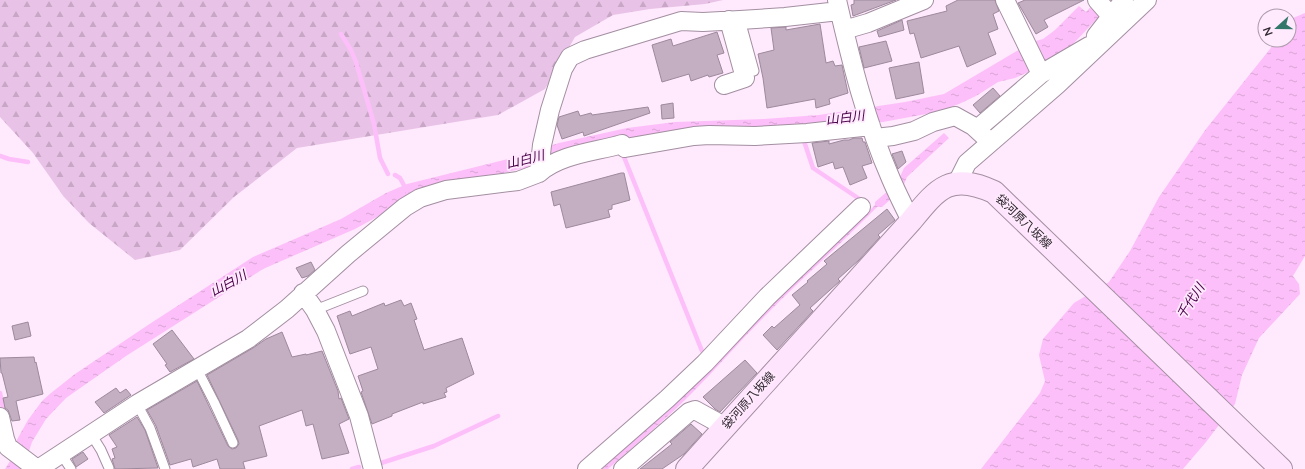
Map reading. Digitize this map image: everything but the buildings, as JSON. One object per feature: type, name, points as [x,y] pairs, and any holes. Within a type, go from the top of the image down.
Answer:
[{"type":"main road","name":"袋河原八坂線","points":[[687,469],[724,426],[911,221],[932,195],[944,188],[962,184],[982,186],[994,192],[1281,469]]},
{"type":"street","points":[[844,30],[868,23],[924,0]]},
{"type":"street","points":[[1005,0],[1039,71]]},
{"type":"street","points":[[1101,44],[1096,36],[1124,0]]},
{"type":"street","points":[[962,184],[967,163],[1101,44],[1147,0]]},
{"type":"street","points":[[1090,2],[1111,16]]},
{"type":"street","points":[[539,170],[542,145],[550,110],[563,69],[570,57],[585,50],[681,21],[703,22],[785,17],[838,5],[872,129],[891,180],[911,221]]},
{"type":"street","points":[[724,85],[746,78],[735,20]]},
{"type":"street","points":[[977,129],[1039,71],[1092,44],[1101,44]]},
{"type":"street","points":[[0,418],[8,448],[38,469],[137,404],[248,339],[287,308],[384,223],[405,207],[420,198],[446,190],[518,181],[558,160],[622,144],[625,148],[630,148],[694,136],[755,136],[872,129],[893,136],[914,131],[933,122],[955,116],[977,129],[990,143]]},
{"type":"street","points":[[587,469],[667,399],[705,363],[767,297],[861,207]]},
{"type":"street","points":[[303,293],[315,310],[326,331],[359,416],[373,469]]},
{"type":"street","points":[[623,469],[689,412],[695,410],[724,426]]},
{"type":"lane","points":[[735,20],[754,71]]},
{"type":"lane","points":[[315,310],[363,291]]},
{"type":"lane","points":[[197,369],[214,402],[232,443]]},
{"type":"lane","points":[[137,404],[153,435],[164,469]]},
{"type":"lane","points":[[91,434],[101,450],[108,468]]},
{"type":"lane","points":[[61,454],[71,469]]},
{"type":"green space","points":[[0,0],[723,0],[705,4],[650,9],[613,15],[575,37],[545,89],[498,115],[297,148],[234,197],[180,250],[135,260],[89,223],[64,197],[33,153],[0,117]]},
{"type":"water","name":"山白川","points":[[1097,0],[1115,0],[1072,45],[1073,50],[1041,62],[1033,70],[1015,78],[998,82],[976,96],[937,112],[883,122],[753,133],[530,167],[444,186],[395,207],[355,229],[263,269],[126,356],[66,398],[46,419],[32,442],[27,457],[26,469],[5,469],[10,461],[14,445],[28,420],[42,401],[75,374],[253,257],[341,219],[386,193],[407,184],[512,158],[559,143],[627,128],[675,122],[764,119],[819,115],[905,102],[944,94],[1032,42],[1043,39],[1055,30],[1079,6],[1086,12]]},
{"type":"water","name":"千代川","points":[[1305,13],[1305,256],[1293,276],[1299,284],[1300,294],[1259,338],[1242,375],[1235,404],[1183,469],[981,469],[1040,393],[1045,381],[1039,355],[1043,339],[1074,303],[1109,282],[1130,251],[1159,197],[1206,129],[1271,48],[1297,48],[1297,16]]},
{"type":"water","points":[[944,133],[949,138],[907,177],[902,189],[882,207],[877,207],[792,289],[700,385],[671,413],[608,469],[602,469],[662,415],[778,298],[875,205],[875,202],[897,183],[904,168]]},
{"type":"waterway","points":[[341,34],[351,50],[356,62],[374,124],[380,158],[388,174]]},
{"type":"waterway","points":[[803,138],[813,168],[861,200]]},
{"type":"waterway","points":[[622,152],[702,351]]},
{"type":"waterway","points":[[0,156],[28,162]]},
{"type":"waterway","points":[[395,175],[400,178],[407,191]]},
{"type":"waterway","points":[[0,393],[4,413]]},
{"type":"waterway","points":[[378,464],[434,446],[498,416]]},
{"type":"waterway","points":[[352,469],[359,467]]}]
